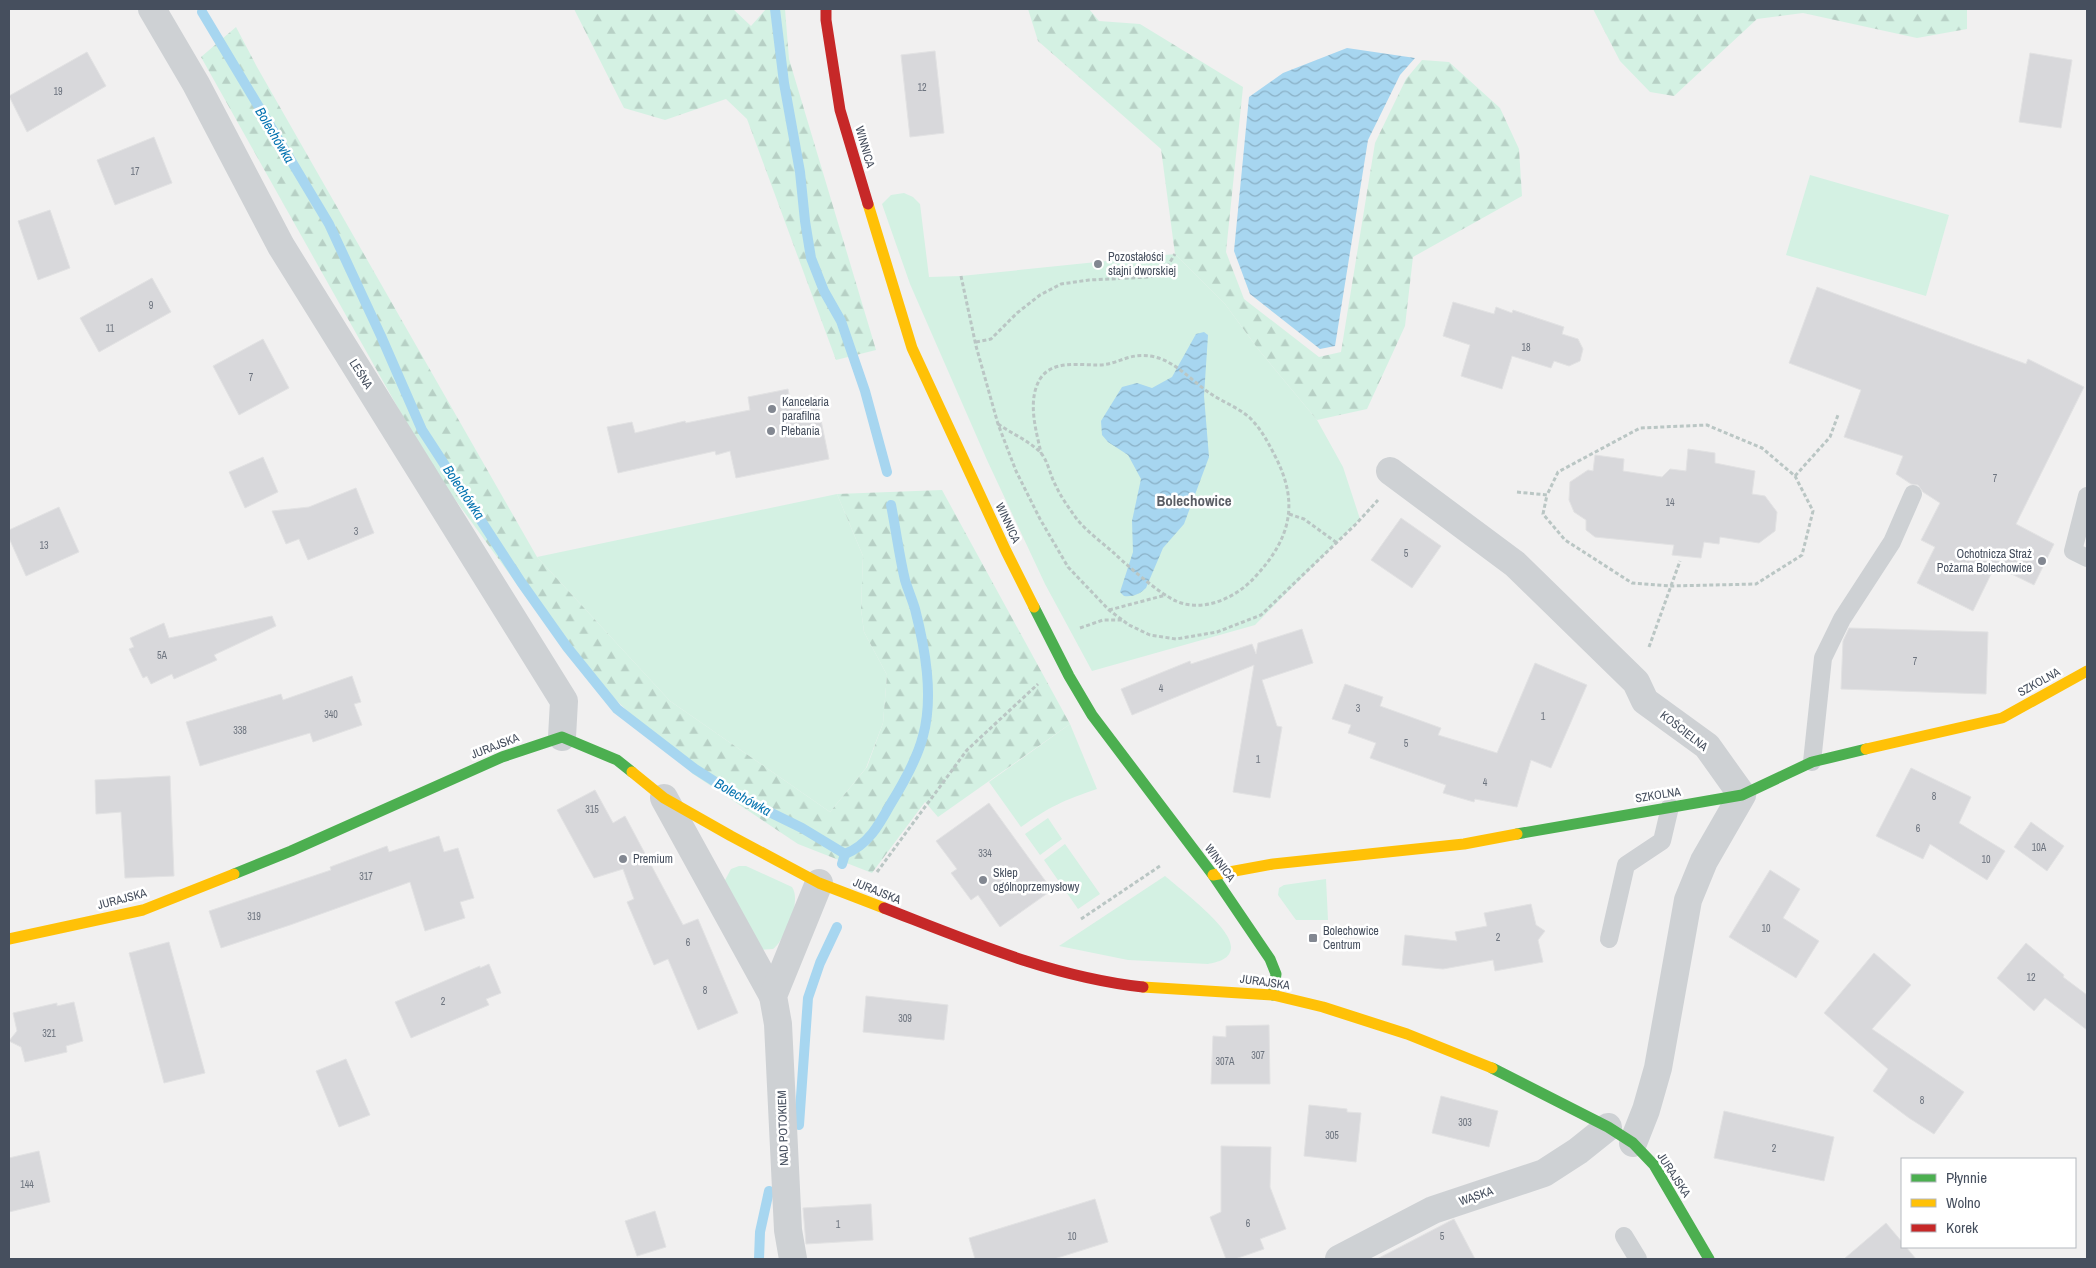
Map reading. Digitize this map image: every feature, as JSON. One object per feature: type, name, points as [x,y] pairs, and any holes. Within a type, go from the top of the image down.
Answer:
[{"type":"street","name":"LEŚNA","points":[[152,9],[196,84],[281,246],[564,701],[562,737]]},
{"type":"street","name":"WINNICA","points":[[826,9],[826,20],[840,110],[912,348],[1006,552],[1069,676],[1092,715],[1213,874],[1270,958],[1276,974],[1273,995]]},
{"type":"street","name":"KOŚCIELNA","points":[[1394,474],[1515,564],[1636,682],[1645,701],[1706,746],[1742,796]]},
{"type":"street","name":"SZKOLNA","points":[[1213,874],[1273,864],[1464,844],[1742,796],[1812,762],[2002,718],[2087,671]]},
{"type":"street","name":"JURAJSKA","points":[[9,939],[143,910],[291,851],[502,757],[562,737],[617,760],[664,798],[819,883],[1013,958],[1070,975],[1117,984],[1152,988],[1273,995],[1358,1018],[1448,1049],[1551,1096],[1633,1143],[1654,1165],[1709,1259]]},
{"type":"street","points":[[1633,1143],[1646,1110],[1658,1068],[1688,900],[1704,861],[1742,796]]},
{"type":"street","name":"NAD POTOKIEM","points":[[664,798],[773,996],[778,1024],[788,1230],[793,1259]]},
{"type":"street","points":[[773,996],[819,883]]},
{"type":"street","name":"WĄSKA","points":[[1339,1259],[1433,1210],[1544,1173],[1578,1151],[1608,1127]]},
{"type":"lane","points":[[1812,762],[1823,658],[1842,618],[1892,542],[1913,494]]},
{"type":"lane","points":[[2087,496],[2073,551],[2087,558]]},
{"type":"lane","points":[[1609,939],[1626,865],[1662,841],[1670,807]]},
{"type":"lane","points":[[1624,1236],[1638,1259]]},
{"type":"path","points":[[976,342],[991,339],[1017,313],[1040,295],[1061,284],[1089,280],[1150,277],[1165,270],[1175,254]]},
{"type":"path","points":[[961,276],[998,424],[1016,471],[1044,527],[1068,567],[1109,610],[1129,625],[1150,635],[1176,639],[1216,632],[1261,616],[1337,543],[1394,474]]},
{"type":"path","points":[[1143,355],[1157,358],[1175,367],[1211,394],[1248,416],[1264,434],[1279,464],[1289,495],[1289,514],[1284,535],[1272,559],[1252,580],[1231,595],[1215,603],[1194,606],[1175,601],[1126,564],[1078,520],[1056,486],[1041,453],[1034,417],[1035,390],[1041,377],[1061,365],[1101,365],[1129,356],[1143,355]]},
{"type":"path","points":[[1795,476],[1830,437],[1838,415]]},
{"type":"path","points":[[998,424],[1041,453]]},
{"type":"path","points":[[1708,425],[1762,448],[1795,476],[1813,511],[1802,555],[1756,584],[1671,586],[1632,583],[1565,540],[1543,514],[1547,495],[1558,472],[1640,428],[1708,425]]},
{"type":"path","points":[[1517,492],[1547,495]]},
{"type":"path","points":[[1289,514],[1304,519],[1337,543]]},
{"type":"path","points":[[1649,647],[1680,561]]},
{"type":"path","points":[[1109,610],[1167,595]]},
{"type":"path","points":[[872,879],[967,750],[1042,681]]},
{"type":"path","points":[[1081,919],[1160,866]]},
{"type":"green space","points":[[574,9],[733,9],[751,26],[766,9],[785,9],[789,59],[876,350],[836,360],[747,119],[726,99],[665,120],[624,108]]},
{"type":"green space","points":[[1028,9],[1089,9],[1099,21],[1140,24],[1243,87],[1226,252],[1244,299],[1319,357],[1341,352],[1375,143],[1406,79],[1422,60],[1449,62],[1500,108],[1519,149],[1522,196],[1413,257],[1405,326],[1367,409],[1317,420],[1258,349],[1225,304],[1175,254],[1161,149],[1038,41]]},
{"type":"green space","points":[[1593,9],[1967,9],[1967,29],[1917,38],[1803,13],[1757,19],[1674,96],[1650,92],[1620,61]]},
{"type":"green space","points":[[236,27],[537,557],[670,701],[830,812],[867,767],[883,723],[887,675],[864,632],[861,609],[863,556],[837,494],[942,490],[1070,724],[938,817],[925,802],[872,873],[798,844],[693,774],[567,653],[430,465],[201,57]]},
{"type":"green space","points":[[1810,175],[1949,215],[1926,296],[1786,255]]},
{"type":"green space","points":[[904,193],[913,197],[920,204],[929,277],[961,276],[1175,254],[1225,304],[1258,349],[1317,420],[1343,467],[1360,519],[1255,625],[1092,671],[1045,584],[987,460],[910,284],[882,204],[891,195]]},
{"type":"green space","points":[[837,494],[863,556],[861,609],[864,632],[887,675],[883,723],[866,768],[830,812],[670,701],[537,557]]},
{"type":"green space","points":[[1070,724],[1097,789],[1057,805],[1021,827],[989,782]]},
{"type":"green space","points":[[1048,818],[1062,839],[1040,855],[1025,834]]},
{"type":"green space","points":[[1065,844],[1100,894],[1078,909],[1044,860]]},
{"type":"green space","points":[[746,866],[792,887],[795,893],[794,910],[791,920],[778,944],[773,949],[759,950],[724,882],[731,869]]},
{"type":"green space","points":[[1165,876],[1204,909],[1223,930],[1229,939],[1231,947],[1226,957],[1220,961],[1208,964],[1128,960],[1059,946]]},
{"type":"green space","points":[[1326,879],[1328,920],[1296,920],[1278,895],[1279,888],[1284,885]]},
{"type":"water","points":[[1347,48],[1415,58],[1400,75],[1368,140],[1335,346],[1320,349],[1250,294],[1234,251],[1249,97],[1283,73]]},
{"type":"water","points":[[1204,332],[1208,335],[1204,396],[1209,457],[1184,524],[1163,548],[1146,588],[1136,595],[1124,596],[1120,592],[1133,552],[1132,521],[1141,479],[1128,455],[1108,442],[1102,435],[1101,421],[1122,387],[1137,383],[1152,388],[1172,377],[1196,334]]},
{"type":"building","points":[[935,51],[944,133],[910,137],[901,55]]},
{"type":"building","points":[[87,52],[106,86],[27,132],[9,96]]},
{"type":"building","points":[[2030,53],[2072,60],[2061,128],[2019,122]]},
{"type":"building","points":[[154,137],[172,183],[115,205],[97,160]]},
{"type":"building","points":[[50,210],[70,268],[38,280],[18,221]]},
{"type":"building","points":[[152,278],[171,312],[99,352],[80,318]]},
{"type":"building","points":[[1817,287],[2026,364],[2028,359],[2084,387],[2016,524],[2054,544],[2034,585],[1995,566],[1973,611],[1917,583],[1935,547],[1921,540],[1940,503],[1923,492],[1918,485],[1911,484],[1896,474],[1903,456],[1844,437],[1861,390],[1789,363]]},
{"type":"building","points":[[1453,302],[1494,314],[1496,307],[1512,313],[1513,310],[1564,327],[1562,334],[1578,339],[1583,349],[1580,361],[1569,366],[1554,361],[1551,368],[1512,356],[1502,389],[1461,376],[1470,345],[1443,336]]},
{"type":"building","points":[[263,339],[289,388],[239,415],[213,366]]},
{"type":"building","name":"Plebania","points":[[788,389],[790,401],[816,396],[829,459],[736,478],[730,451],[716,455],[715,451],[618,473],[607,427],[632,422],[635,433],[685,421],[686,423],[750,410],[748,397]]},
{"type":"building","points":[[1688,449],[1715,453],[1715,463],[1755,471],[1752,494],[1765,496],[1777,512],[1775,531],[1759,543],[1720,537],[1719,544],[1704,542],[1701,558],[1672,555],[1674,545],[1595,537],[1586,530],[1586,520],[1574,512],[1569,500],[1570,482],[1588,470],[1593,471],[1595,455],[1624,459],[1623,471],[1662,477],[1670,469],[1686,471]]},
{"type":"building","points":[[263,457],[278,492],[245,508],[229,472]]},
{"type":"building","points":[[356,488],[374,533],[308,560],[299,539],[286,544],[272,511],[309,507]]},
{"type":"building","points":[[59,507],[79,552],[26,576],[9,538],[9,530]]},
{"type":"building","points":[[1401,518],[1441,546],[1412,588],[1371,560]]},
{"type":"building","points":[[272,616],[276,626],[214,655],[217,660],[174,679],[172,674],[151,684],[147,676],[143,678],[129,649],[134,647],[130,638],[164,623],[169,638]]},
{"type":"building","points":[[1849,628],[1988,632],[1986,694],[1841,689],[1843,641]]},
{"type":"building","points":[[1302,629],[1313,663],[1262,680],[1277,726],[1282,727],[1270,798],[1233,792],[1254,665],[1132,715],[1121,689],[1190,661],[1191,664],[1252,644],[1256,654],[1258,643]]},
{"type":"building","points":[[1535,663],[1587,685],[1551,768],[1531,760],[1517,807],[1475,799],[1474,802],[1443,793],[1446,785],[1370,758],[1376,743],[1348,733],[1351,725],[1332,719],[1345,684],[1383,697],[1380,706],[1441,728],[1438,735],[1497,753]]},
{"type":"building","points":[[352,676],[361,702],[354,704],[362,725],[313,742],[310,733],[200,766],[186,722],[281,694],[283,700]]},
{"type":"building","points":[[1911,768],[1971,797],[1959,823],[2005,851],[1987,880],[1930,844],[1923,859],[1876,836]]},
{"type":"building","points":[[170,776],[174,876],[125,878],[121,812],[96,814],[95,780]]},
{"type":"building","points":[[595,790],[613,823],[625,816],[683,925],[698,919],[738,1013],[698,1030],[668,959],[654,965],[627,902],[634,899],[623,869],[594,878],[557,810]]},
{"type":"building","points":[[989,803],[1052,890],[1000,927],[978,895],[971,900],[951,873],[957,869],[936,841]]},
{"type":"building","points":[[2031,822],[2064,846],[2047,871],[2014,847]]},
{"type":"building","points":[[439,836],[444,852],[458,848],[474,898],[460,902],[465,918],[425,931],[410,882],[221,948],[209,911],[331,870],[330,867],[387,846],[389,852]]},
{"type":"building","points":[[1770,870],[1800,889],[1783,918],[1819,941],[1796,978],[1729,937]]},
{"type":"building","points":[[1531,904],[1536,925],[1545,931],[1538,940],[1543,962],[1495,971],[1493,960],[1443,969],[1402,965],[1405,935],[1457,941],[1455,932],[1487,926],[1484,913]]},
{"type":"building","points":[[169,942],[205,1073],[164,1083],[129,953]]},
{"type":"building","points":[[2026,943],[2064,975],[2063,977],[2087,995],[2087,1030],[2045,998],[2034,1011],[1997,978]]},
{"type":"building","points":[[1874,953],[1911,985],[1872,1029],[1964,1092],[1934,1134],[1873,1091],[1888,1069],[1824,1013]]},
{"type":"building","points":[[489,964],[501,993],[486,999],[489,1005],[411,1038],[395,1002],[480,966],[480,968]]},
{"type":"building","points":[[866,996],[948,1005],[944,1040],[863,1032]]},
{"type":"building","points":[[74,1002],[83,1041],[66,1046],[67,1052],[25,1062],[21,1047],[9,1041],[17,1031],[13,1013],[57,1003],[57,1006]]},
{"type":"building","points":[[1269,1025],[1270,1084],[1211,1084],[1213,1036],[1226,1037],[1226,1026]]},
{"type":"building","points":[[346,1059],[370,1115],[339,1127],[316,1071]]},
{"type":"building","points":[[1441,1096],[1498,1111],[1489,1147],[1432,1133]]},
{"type":"building","points":[[1309,1105],[1347,1109],[1347,1112],[1361,1113],[1356,1162],[1304,1156]]},
{"type":"building","points":[[1724,1111],[1834,1137],[1824,1181],[1714,1158]]},
{"type":"building","points":[[1221,1146],[1271,1147],[1270,1187],[1286,1229],[1260,1239],[1264,1249],[1235,1259],[1226,1259],[1210,1217],[1221,1212]]},
{"type":"building","points":[[39,1151],[50,1202],[9,1212],[9,1158]]},
{"type":"building","points":[[1095,1199],[1108,1242],[1054,1259],[975,1259],[969,1238]]},
{"type":"building","points":[[871,1204],[873,1240],[806,1244],[803,1208]]},
{"type":"building","points":[[655,1211],[666,1247],[637,1256],[625,1221]]},
{"type":"building","points":[[1454,1219],[1475,1259],[1377,1259],[1450,1221]]},
{"type":"building","points":[[1886,1223],[1901,1241],[1901,1248],[1907,1248],[1916,1259],[1844,1259]]},
{"type":"waterway","points":[[775,9],[784,83],[800,172],[811,258],[824,291],[841,321],[865,391],[887,472]]},
{"type":"waterway","name":"Bolechówka","points":[[202,12],[329,224],[422,430],[521,582],[567,647],[617,709],[695,769],[739,797],[802,828],[845,854],[842,864]]},
{"type":"waterway","points":[[845,854],[866,840],[882,820],[913,763],[923,736],[926,721],[928,689],[925,656],[915,609],[903,571],[891,505]]},
{"type":"waterway","name":"Bolechówka","points":[[799,1125],[808,998],[820,963],[837,927]]},
{"type":"waterway","name":"Bolechówka","points":[[759,1259],[760,1232],[769,1191]]},
{"type":"traffic: fast","points":[[1034,607],[1069,676],[1092,715],[1213,875],[1270,959],[1276,974],[1273,995]]},
{"type":"traffic: fast","points":[[234,874],[291,851],[502,757],[562,737],[617,760],[632,772]]},
{"type":"traffic: fast","points":[[1517,834],[1742,795],[1812,762],[1866,749]]},
{"type":"traffic: fast","points":[[1492,1068],[1608,1127],[1633,1143],[1654,1165],[1709,1259]]},
{"type":"traffic: slow","points":[[868,204],[912,348],[1034,607]]},
{"type":"traffic: slow","points":[[1866,749],[2002,718],[2087,671]]},
{"type":"traffic: slow","points":[[632,772],[664,798],[731,836],[819,883],[884,908]]},
{"type":"traffic: slow","points":[[1213,875],[1273,864],[1464,844],[1517,834]]},
{"type":"traffic: slow","points":[[9,939],[143,910],[234,874]]},
{"type":"traffic: slow","points":[[1143,987],[1273,995],[1323,1007],[1407,1034],[1492,1068]]},
{"type":"traffic: jam","points":[[826,9],[826,20],[840,110],[868,204]]},
{"type":"traffic: jam","points":[[884,908],[979,945],[1043,966],[1109,982],[1143,987]]},
{"type":"place","name":"Pozostałości stajni dworskiej","points":[[1098,264]]},
{"type":"place","name":"Kancelaria parafilna","points":[[772,409]]},
{"type":"place","name":"Plebania","points":[[771,431]]},
{"type":"place","name":"Ochotnicza Straż Pożarna Bolechowice","points":[[2042,561]]},
{"type":"place","name":"Premium","points":[[623,859]]},
{"type":"place","name":"Sklep ogólnoprzemysłowy","points":[[983,880]]},
{"type":"place","name":"Bolechowice Centrum","points":[[1313,938]]},
{"type":"district","name":"Bolechowice","points":[[1194,500]]}]
